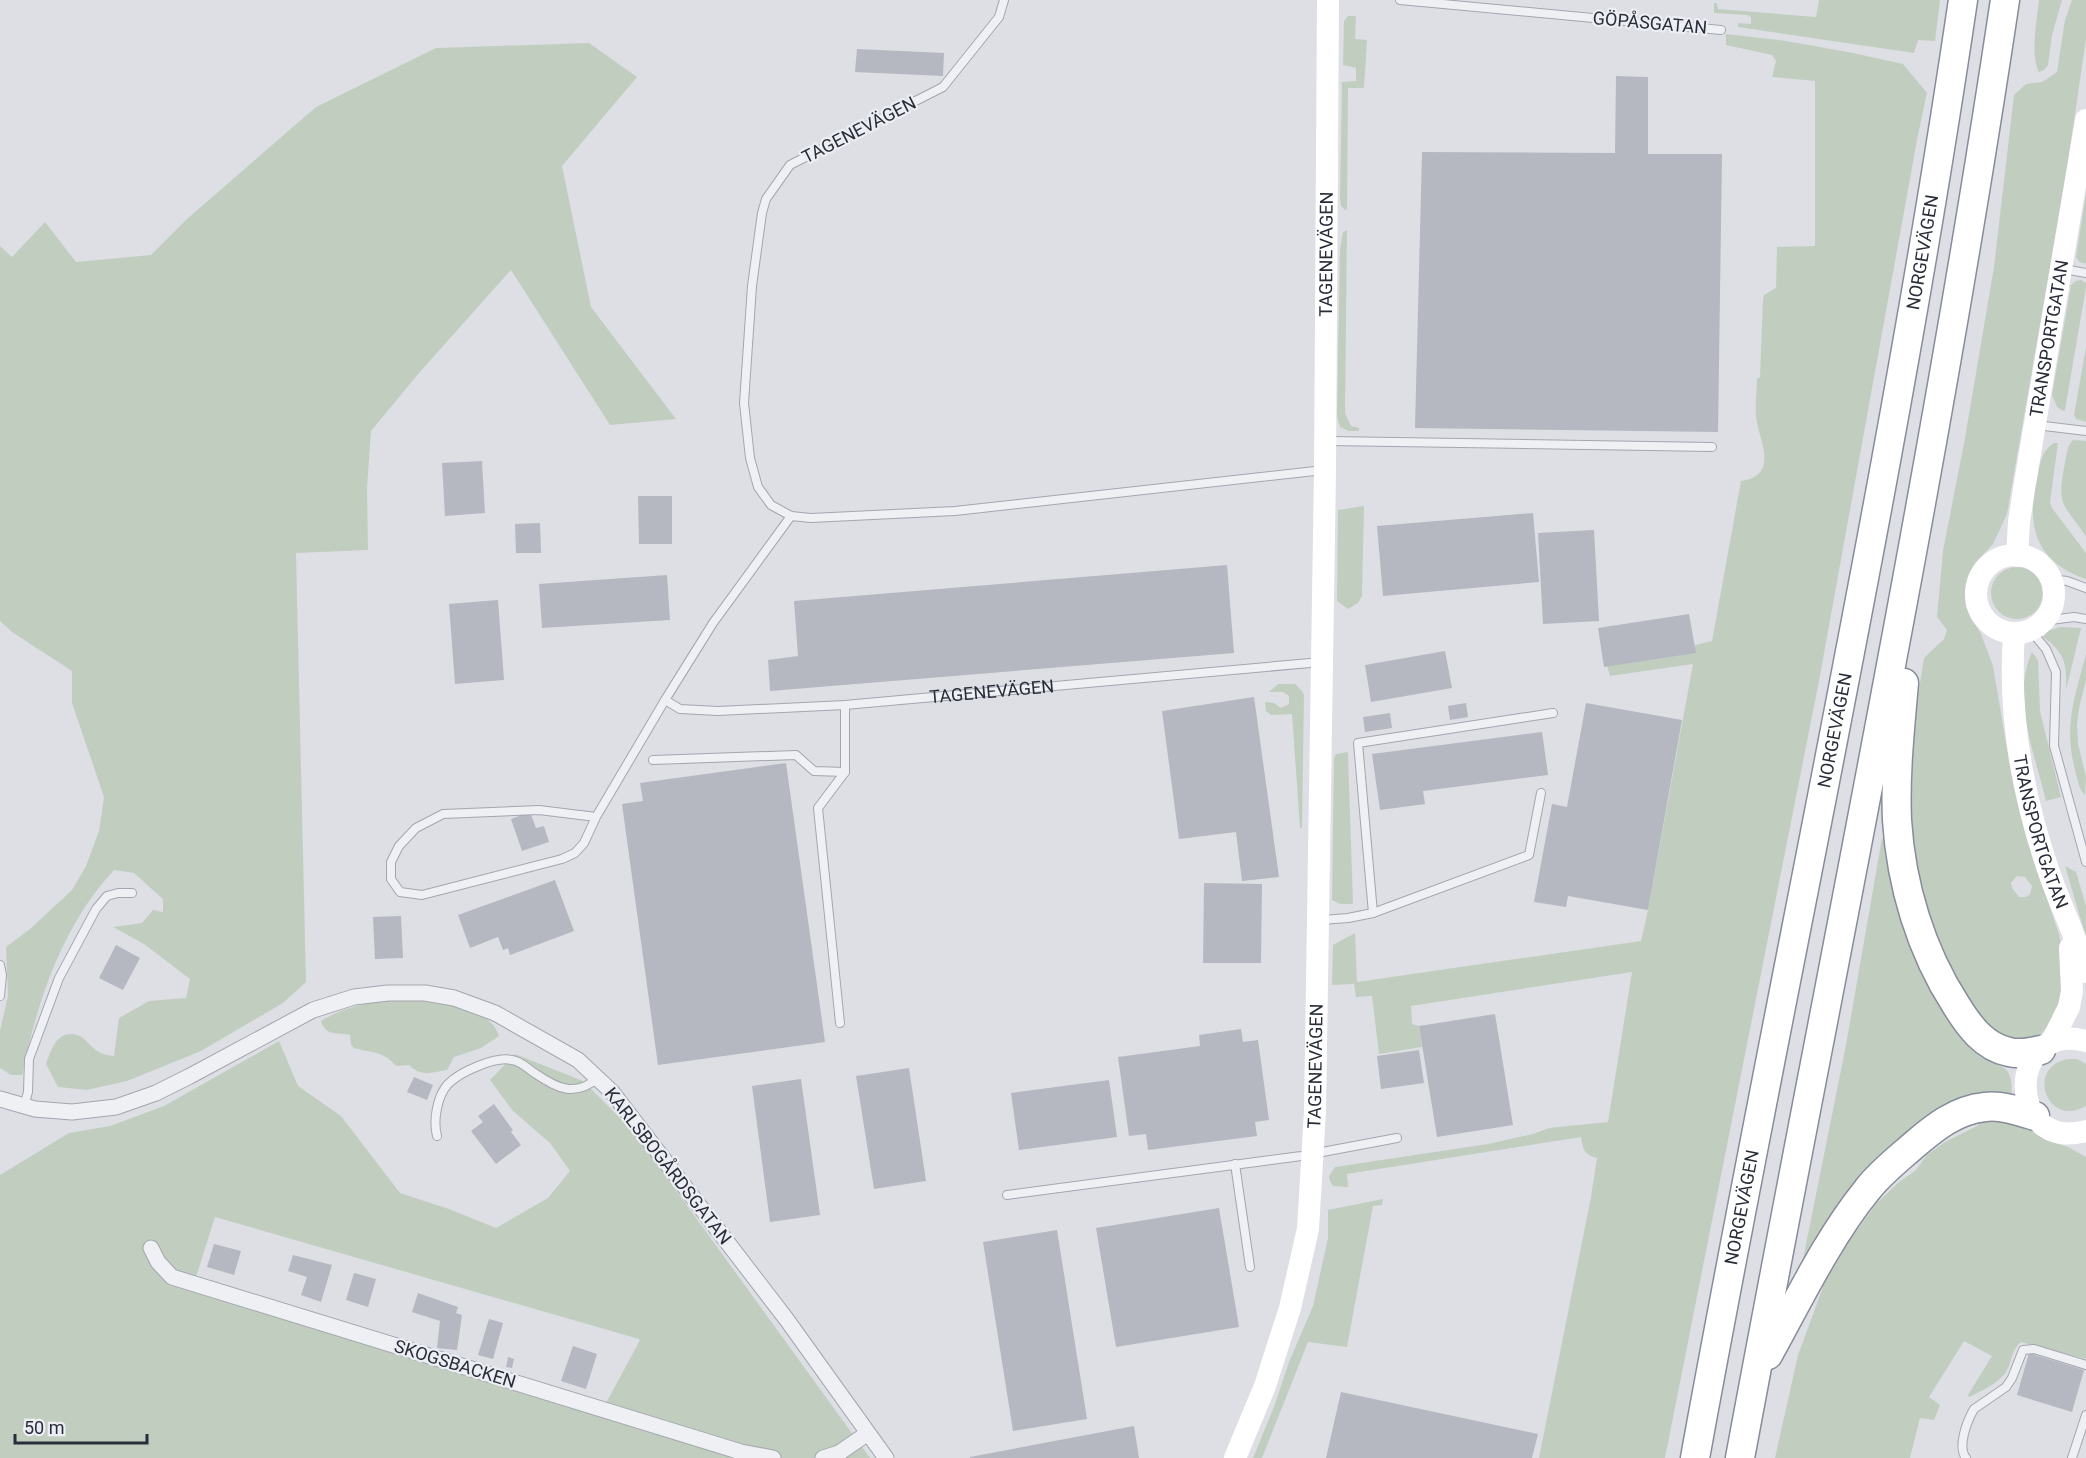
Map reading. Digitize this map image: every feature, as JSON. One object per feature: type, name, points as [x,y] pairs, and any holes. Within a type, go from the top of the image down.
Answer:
[{"type":"highway","name":"NORGEVÄGEN","points":[[1695,1458],[1873,536],[1942,144],[1963,0]]},
{"type":"highway","points":[[1740,1458],[1960,291],[2005,0]]},
{"type":"highway","points":[[1920,505],[1897,774],[1897,821],[1911,901],[1920,935],[1932,966],[1968,1024],[1982,1039],[2010,1053],[2024,1053],[2046,1047]]},
{"type":"highway","points":[[1755,1379],[1812,1275],[1845,1221],[1868,1189],[1896,1160],[1939,1124],[1968,1111],[2000,1107],[2035,1116]]},
{"type":"street","name":"TAGENEVÄGEN","points":[[1235,1458],[1265,1386],[1290,1308],[1308,1229],[1313,1154],[1325,470],[1328,0]]},
{"type":"street","name":"TRANSPORTGATAN","points":[[2017,556],[2019,522],[2086,120]]},
{"type":"street","points":[[2029,628],[1996,628],[1990,623],[1981,611],[1977,593],[1983,572],[1994,562],[2007,556],[2017,556],[2038,562],[2051,579]]},
{"type":"street","name":"TRANSPORTGATAN","points":[[2051,579],[2054,599],[2050,610],[2029,628],[2012,690],[2018,747],[2030,806],[2043,855],[2067,922],[2082,954],[2086,972]]},
{"type":"street","name":"TRANSPORTGATAN","points":[[2035,1116],[2026,1100],[2024,1083],[2029,1066],[2046,1047],[2069,1007],[2072,991],[2067,922]]},
{"type":"street","name":"KARLSBOGÅRDSGATAN","points":[[0,1099],[35,1109],[72,1112],[116,1107],[156,1093],[313,1010],[354,997],[388,993],[425,993],[454,998],[495,1013],[578,1060],[612,1092],[787,1320],[886,1458]]},
{"type":"street","points":[[2046,1047],[2069,1039],[2086,1041]]},
{"type":"street","points":[[2035,1116],[2050,1129],[2084,1135]]},
{"type":"street","name":"SKOGSBACKEN","points":[[151,1248],[158,1262],[172,1277],[741,1452],[773,1458]]},
{"type":"street","points":[[823,1458],[839,1453],[868,1433]]},
{"type":"lane","name":"TAGENEVÄGEN","points":[[791,516],[771,505],[758,487],[750,458],[744,403],[752,286],[766,199],[790,165],[944,87],[999,17],[1004,0]]},
{"type":"lane","name":"GÖPÅSGATAN","points":[[1400,0],[1721,30]]},
{"type":"lane","points":[[2062,269],[2086,273]]},
{"type":"lane","points":[[2035,424],[2086,431]]},
{"type":"lane","points":[[1324,441],[1712,447]]},
{"type":"lane","points":[[596,817],[539,810],[443,814],[416,828],[399,846],[391,862],[391,879],[400,892],[422,895],[562,859],[575,853],[584,843],[596,817],[713,623],[791,516],[811,518],[955,511],[1325,470]]},
{"type":"lane","points":[[2051,579],[2067,581],[2086,588]]},
{"type":"lane","points":[[2086,619],[2074,617],[2029,628],[2046,649],[2056,672],[2054,746],[2086,862]]},
{"type":"lane","name":"TAGENEVÄGEN","points":[[665,700],[680,709],[718,711],[845,705],[1322,662]]},
{"type":"lane","points":[[840,1023],[818,808],[845,772],[845,705]]},
{"type":"lane","points":[[1373,913],[1358,743],[1553,713]]},
{"type":"lane","points":[[653,760],[796,755],[814,771],[845,772]]},
{"type":"lane","points":[[1317,920],[1348,918],[1373,913],[1529,855],[1541,793]]},
{"type":"lane","points":[[24,1106],[28,1092],[29,1059],[59,978],[96,909],[107,896],[118,892],[132,893]]},
{"type":"lane","points":[[0,965],[2,975],[0,996]]},
{"type":"lane","points":[[437,1136],[434,1124],[437,1108],[448,1085],[483,1064],[494,1060],[512,1060],[564,1089],[581,1089],[597,1077]]},
{"type":"lane","points":[[1007,1195],[1313,1154],[1397,1138]]},
{"type":"lane","points":[[1235,1164],[1250,1267]]},
{"type":"lane","points":[[1966,1458],[1962,1452],[1962,1446],[1971,1414],[1974,1409],[2006,1387],[2023,1350],[2034,1349],[2086,1365]]},
{"type":"lane","points":[[2072,1458],[2086,1415]]},
{"type":"green space","points":[[1819,0],[1940,0],[1935,41],[1918,40],[1914,53],[1738,27],[1738,23],[1751,24],[1751,17],[1714,13],[1714,3],[1717,3],[1718,9],[1816,17]]},
{"type":"green space","points":[[2039,0],[2062,0],[2052,35],[2048,65],[2039,72],[2036,65],[2035,47]]},
{"type":"green space","points":[[2072,0],[2086,0],[2086,39],[2067,169],[2007,514],[1993,544],[1975,563],[1965,591],[1966,607],[1981,634],[1993,666],[2011,772],[2062,951],[2062,992],[2057,1010],[2049,1025],[2040,1035],[2028,1040],[2012,1041],[1999,1036],[1968,1007],[1927,926],[1910,824],[1912,733],[1924,658],[1944,639],[1947,630],[1937,617],[1943,551],[1994,267],[2014,95],[2026,84],[2042,82],[2057,72],[2065,20]],"holes":[[[2017,876],[2025,877],[2032,886],[2030,894],[2026,897],[2019,897],[2011,883]]]},
{"type":"green space","points":[[1348,16],[1356,16],[1355,39],[1367,40],[1364,88],[1348,88],[1347,209],[1345,210],[1341,206],[1340,199],[1342,82],[1356,81],[1356,68],[1343,65],[1344,21]]},
{"type":"green space","points":[[1726,34],[1786,41],[1903,64],[1927,93],[1819,681],[1665,1458],[1539,1458],[1597,1158],[1585,1151],[1581,1137],[1347,1174],[1348,1187],[1333,1186],[1329,1176],[1335,1167],[1488,1144],[1549,1128],[1608,1122],[1632,972],[1411,1006],[1412,1024],[1419,1026],[1422,1047],[1379,1054],[1372,996],[1356,997],[1354,984],[1332,985],[1333,945],[1355,933],[1357,982],[1641,941],[1693,664],[1610,676],[1607,666],[1712,641],[1741,481],[1760,472],[1764,464],[1756,407],[1757,379],[1760,377],[1764,295],[1776,288],[1777,247],[1815,246],[1815,81],[1772,77],[1776,61],[1772,55],[1726,45]]},
{"type":"green space","points":[[589,43],[637,77],[562,166],[591,307],[676,419],[610,425],[511,270],[419,373],[371,431],[367,488],[368,550],[296,553],[306,982],[283,1003],[201,1051],[127,1081],[87,1090],[58,1087],[46,1064],[56,1042],[64,1035],[77,1035],[95,1050],[114,1056],[119,1018],[149,1001],[186,998],[190,979],[144,944],[113,927],[142,923],[153,910],[163,912],[163,899],[134,873],[114,870],[80,915],[66,940],[35,1020],[22,1075],[11,1075],[0,1068],[0,1031],[8,996],[6,947],[30,929],[72,890],[86,866],[99,831],[104,797],[72,703],[72,671],[12,632],[0,621],[0,246],[12,257],[45,222],[76,262],[151,255],[187,219],[316,107],[436,48]]},
{"type":"green space","points":[[2086,193],[2086,263],[2084,263],[2076,257]]},
{"type":"green space","points":[[1347,230],[1345,413],[1351,426],[1359,428],[1359,431],[1349,431],[1340,427],[1337,416],[1340,249],[1343,232]]},
{"type":"green space","points":[[2081,280],[2086,283],[2086,287],[2063,411],[2057,407],[2052,395],[2071,285]]},
{"type":"green space","points":[[2086,347],[2086,422],[2076,419],[2074,415]]},
{"type":"green space","points":[[2073,440],[2086,441],[2086,536],[2066,509],[2062,496],[2061,487],[2067,453]]},
{"type":"green space","points":[[2054,443],[2058,443],[2050,502],[2052,508],[2086,553],[2086,579],[2069,572],[2046,553],[2034,527],[2034,496],[2039,468],[2044,454]]},
{"type":"green space","points":[[1364,506],[1362,596],[1358,603],[1348,609],[1337,601],[1338,510]]},
{"type":"green space","points":[[2012,567],[2022,567],[2036,574],[2043,593],[2036,612],[2022,619],[2012,619],[2002,615],[1995,608],[1991,598],[1991,588],[1995,578],[2002,571]]},
{"type":"green space","points":[[2060,627],[2081,628],[2066,690],[2063,659],[2056,648],[2043,637],[2048,631]]},
{"type":"green space","points":[[2032,652],[2038,660],[2040,711],[2061,797],[2046,801],[2031,746],[2024,707],[2026,670]]},
{"type":"green space","points":[[2086,654],[2086,680],[2077,725],[2078,744],[2086,777],[2085,795],[2081,791],[2072,757],[2070,727],[2074,700]]},
{"type":"green space","points":[[1278,684],[1295,684],[1304,695],[1302,828],[1300,828],[1292,714],[1271,715],[1266,711],[1265,702],[1274,703],[1281,708],[1289,704],[1289,696],[1283,692],[1269,692]]},
{"type":"green space","points":[[1348,752],[1353,904],[1340,904],[1332,900],[1334,758],[1336,754]]},
{"type":"green space","points":[[1882,838],[1886,840],[1965,1039],[1975,1053],[2008,1072],[2012,1085],[2011,1097],[1980,1095],[1959,1097],[1941,1108],[1844,1198],[1815,1239],[1798,1284],[1846,1045]]},
{"type":"green space","points":[[2065,866],[2076,872],[2086,906],[2086,937]]},
{"type":"green space","points":[[410,998],[448,1002],[474,1011],[485,1017],[499,1036],[481,1048],[454,1057],[447,1070],[426,1073],[409,1065],[396,1066],[382,1055],[354,1048],[351,1045],[350,1035],[329,1032],[321,1021],[353,1007]]},
{"type":"green space","points":[[279,1041],[298,1086],[341,1116],[400,1193],[496,1228],[548,1198],[570,1171],[550,1143],[513,1111],[490,1080],[515,1054],[583,1081],[633,1131],[870,1458],[0,1458],[0,1175],[69,1133],[110,1126],[164,1106]],"holes":[[[215,1217],[639,1339],[605,1405],[196,1277]]]},
{"type":"green space","points":[[2077,1059],[2086,1064],[2086,1106],[2072,1111],[2060,1109],[2051,1103],[2044,1083],[2047,1072],[2055,1064]]},
{"type":"green space","points":[[1978,1122],[2005,1122],[2026,1128],[2046,1140],[2068,1147],[2086,1157],[2086,1359],[2021,1342],[2015,1349],[2003,1376],[1989,1387],[1969,1397],[1968,1395],[1992,1356],[1964,1341],[1929,1397],[1940,1405],[1934,1420],[1920,1418],[1910,1458],[1775,1458],[1798,1355],[1823,1287],[1821,1284],[1828,1270],[1833,1269],[1847,1244],[1877,1203],[1899,1182],[1915,1171],[1927,1155],[1945,1142],[1979,1125]]},
{"type":"green space","points":[[1383,1199],[1382,1205],[1373,1206],[1347,1347],[1308,1342],[1262,1458],[1253,1458],[1313,1306],[1328,1238],[1328,1210]]},
{"type":"building","points":[[857,49],[944,53],[943,76],[855,72]]},
{"type":"building","points":[[1616,76],[1648,77],[1648,154],[1722,154],[1718,432],[1415,428],[1422,152],[1615,153]]},
{"type":"building","points":[[482,461],[485,513],[445,516],[442,463]]},
{"type":"building","points":[[638,496],[672,496],[672,544],[639,544]]},
{"type":"building","points":[[1533,513],[1539,582],[1383,596],[1377,526]]},
{"type":"building","points":[[540,523],[541,553],[516,553],[515,524]]},
{"type":"building","points":[[1594,530],[1599,621],[1543,624],[1538,533]]},
{"type":"building","points":[[1227,565],[1234,653],[770,691],[768,660],[798,656],[794,601]]},
{"type":"building","points":[[667,575],[670,620],[542,628],[539,584]]},
{"type":"building","points":[[498,600],[504,680],[455,684],[449,604]]},
{"type":"building","points":[[1689,614],[1696,653],[1604,667],[1598,628]]},
{"type":"building","points":[[1445,651],[1452,688],[1371,702],[1365,665]]},
{"type":"building","points":[[1254,697],[1279,877],[1242,881],[1236,832],[1179,839],[1162,711]]},
{"type":"building","points":[[1466,703],[1468,717],[1450,720],[1448,706]]},
{"type":"building","points":[[1586,703],[1682,720],[1648,910],[1568,896],[1566,907],[1534,902],[1552,804],[1567,807]]},
{"type":"building","points":[[1390,713],[1392,728],[1365,732],[1363,717]]},
{"type":"building","points":[[1542,732],[1548,775],[1423,791],[1425,804],[1380,810],[1372,754]]},
{"type":"building","points":[[786,763],[825,1042],[658,1065],[622,804],[643,801],[640,783]]},
{"type":"building","points":[[530,812],[536,828],[544,826],[549,842],[522,851],[511,819]]},
{"type":"building","points":[[555,880],[574,931],[510,955],[508,948],[503,950],[498,937],[470,948],[458,915]]},
{"type":"building","points":[[1204,883],[1262,884],[1261,963],[1203,963]]},
{"type":"building","points":[[401,916],[403,958],[375,959],[373,917]]},
{"type":"building","points":[[116,945],[140,958],[123,990],[99,978]]},
{"type":"building","points":[[1495,1014],[1513,1125],[1437,1137],[1419,1026]]},
{"type":"building","points":[[1241,1029],[1243,1042],[1258,1040],[1269,1120],[1255,1122],[1257,1136],[1148,1150],[1146,1134],[1129,1136],[1118,1057],[1200,1046],[1199,1035]]},
{"type":"building","points":[[1419,1050],[1424,1083],[1381,1089],[1377,1056]]},
{"type":"building","points":[[909,1068],[926,1181],[874,1189],[856,1076]]},
{"type":"building","points":[[414,1077],[433,1085],[427,1100],[407,1092]]},
{"type":"building","points":[[801,1079],[820,1215],[770,1222],[752,1086]]},
{"type":"building","points":[[1109,1080],[1117,1137],[1019,1150],[1011,1093]]},
{"type":"building","points":[[494,1104],[521,1145],[496,1164],[471,1131],[483,1122],[478,1116]]},
{"type":"building","points":[[1219,1208],[1239,1327],[1116,1347],[1096,1228]]},
{"type":"building","points":[[1057,1230],[1087,1419],[1013,1431],[983,1242]]},
{"type":"building","points":[[214,1244],[241,1251],[234,1275],[207,1267]]},
{"type":"building","points":[[293,1255],[332,1265],[321,1302],[301,1295],[307,1277],[288,1271]]},
{"type":"building","points":[[354,1273],[376,1279],[368,1307],[346,1300]]},
{"type":"building","points":[[418,1293],[458,1307],[456,1313],[462,1315],[457,1350],[437,1348],[440,1321],[412,1312]]},
{"type":"building","points":[[489,1319],[503,1323],[493,1359],[478,1355]]},
{"type":"building","points":[[573,1346],[597,1354],[586,1389],[561,1381]]},
{"type":"building","points":[[2029,1353],[2084,1370],[2072,1412],[2017,1395]]},
{"type":"building","points":[[508,1357],[514,1359],[512,1368],[506,1367]]},
{"type":"building","points":[[1341,1392],[1538,1434],[1532,1458],[1326,1458]]},
{"type":"building","points":[[1134,1426],[1139,1458],[970,1458],[970,1457]]}]
